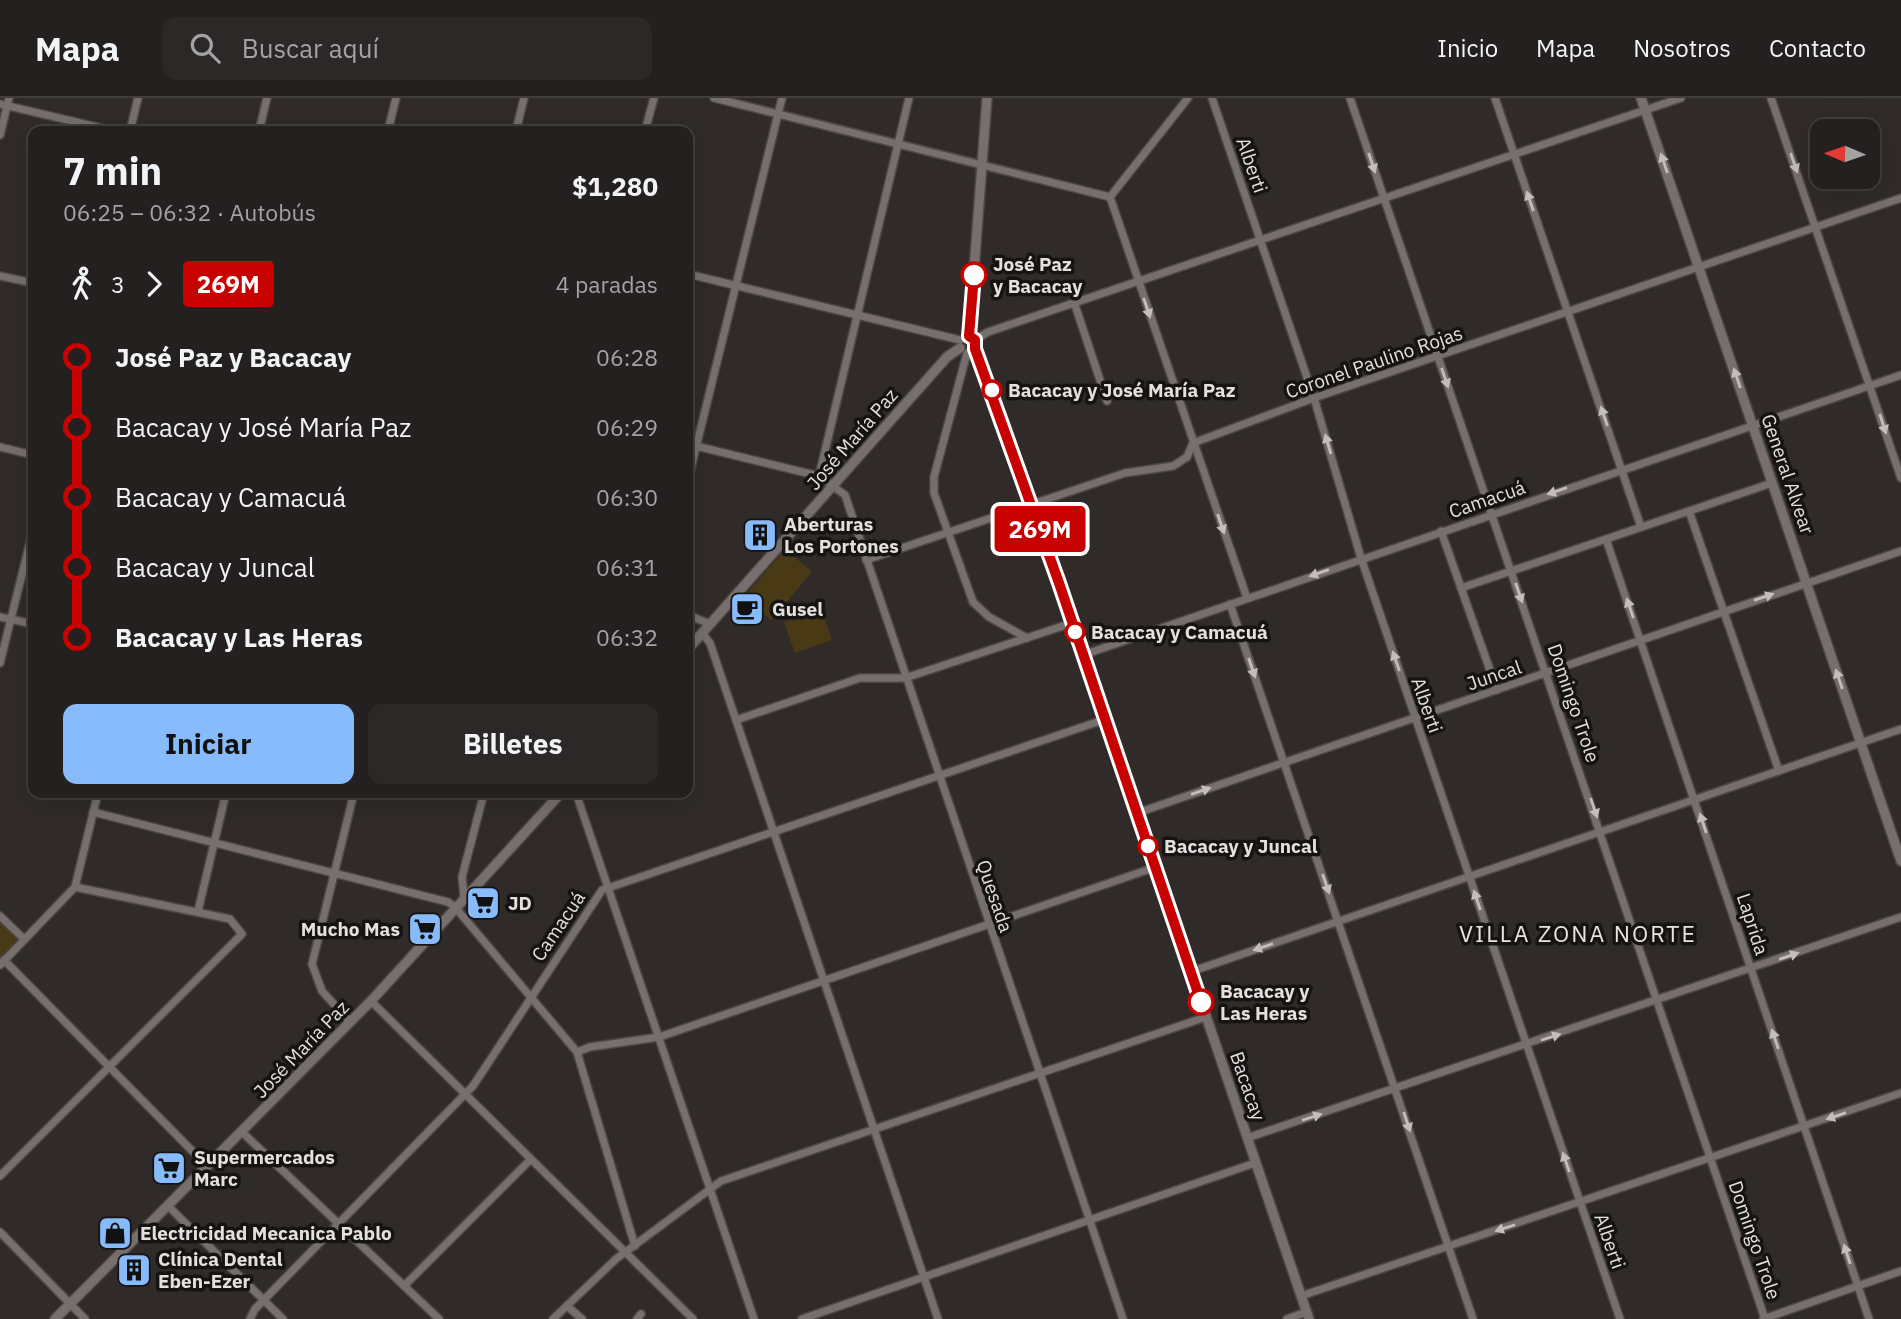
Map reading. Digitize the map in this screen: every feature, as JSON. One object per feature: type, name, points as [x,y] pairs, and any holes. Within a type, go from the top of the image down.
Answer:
[{"type":"street","points":[[131,126],[138,98]]},
{"type":"street","points":[[260,126],[267,98]]},
{"type":"street","points":[[389,126],[396,98]]},
{"type":"street","points":[[517,126],[524,98]]},
{"type":"street","points":[[647,126],[654,98]]},
{"type":"street","points":[[714,98],[1110,197]]},
{"type":"street","points":[[693,441],[736,285],[782,98]]},
{"type":"street","points":[[819,476],[909,98]]},
{"type":"street","points":[[988,98],[968,344],[933,486],[973,602],[989,617],[1027,638]]},
{"type":"street","points":[[1110,197],[1188,98]]},
{"type":"street","name":"Alberti","points":[[1212,98],[1314,398],[1361,558],[1620,1319]]},
{"type":"street","name":"Domingo Trole","points":[[1350,98],[1602,833],[1764,1319]]},
{"type":"street","points":[[1495,98],[1641,527]]},
{"type":"street","name":"General Alvear","points":[[1641,98],[1901,862]]},
{"type":"street","points":[[693,275],[968,344],[988,332],[1074,302],[1681,98]]},
{"type":"street","points":[[1772,98],[1901,478]]},
{"type":"street","points":[[0,135],[5,103],[95,126]]},
{"type":"street","points":[[1110,197],[1247,598]]},
{"type":"street","name":"Coronel Paulino Rojas","points":[[866,560],[1125,473],[1173,466],[1186,457],[1193,443],[1314,398],[1901,198]]},
{"type":"street","points":[[0,276],[28,283]]},
{"type":"street","points":[[1074,302],[1107,401]]},
{"type":"street","name":"José María Paz","points":[[693,643],[947,357],[968,344]]},
{"type":"street","name":"Bacacay","points":[[968,344],[1032,504],[1307,1316]]},
{"type":"street","name":"Camacuá","points":[[1083,654],[1901,375]]},
{"type":"street","points":[[693,445],[819,476],[834,485]]},
{"type":"street","points":[[0,447],[28,454]]},
{"type":"street","points":[[1461,588],[1772,483]]},
{"type":"street","name":"Quesada","points":[[834,485],[845,495],[1123,1319]]},
{"type":"street","points":[[1689,511],[1779,771]]},
{"type":"street","points":[[1441,531],[1497,690]]},
{"type":"street","name":"Laprida","points":[[1606,539],[1869,1319]]},
{"type":"street","points":[[0,663],[28,551]]},
{"type":"street","name":"Juncal","points":[[1137,813],[1901,551]]},
{"type":"street","points":[[1230,604],[1473,1319]]},
{"type":"street","points":[[0,617],[28,624]]},
{"type":"street","points":[[693,617],[710,624]]},
{"type":"street","points":[[736,720],[860,678],[905,677],[1072,623]]},
{"type":"street","points":[[702,633],[710,643],[771,832],[938,1319]]},
{"type":"street","name":"Camacuá","points":[[250,1319],[264,1300],[478,1080],[598,894],[608,887],[1106,719]]},
{"type":"street","points":[[1190,972],[1901,729]]},
{"type":"street","points":[[97,798],[75,887],[2,963],[208,1167]]},
{"type":"street","points":[[198,911],[225,798]]},
{"type":"street","points":[[350,1022],[321,991],[312,964],[353,798]]},
{"type":"street","points":[[464,897],[463,877],[483,798]]},
{"type":"street","name":"José María Paz","points":[[55,1319],[243,1133],[371,1001],[556,798]]},
{"type":"street","points":[[578,798],[754,1319]]},
{"type":"street","points":[[93,812],[448,902],[455,907],[577,1052],[635,1246]]},
{"type":"street","points":[[577,1052],[590,1047],[659,1037],[1156,867]]},
{"type":"street","points":[[0,1176],[111,1068],[242,933],[234,921],[198,911],[75,887]]},
{"type":"street","points":[[0,916],[24,939]]},
{"type":"street","points":[[1247,1138],[1658,1001],[1901,916]]},
{"type":"street","points":[[371,1001],[464,1096],[693,1319]]},
{"type":"street","points":[[553,1319],[624,1253],[710,1187],[873,1128],[1206,1017]]},
{"type":"street","points":[[1301,1296],[1580,1204],[1901,1093]]},
{"type":"street","points":[[243,1133],[439,1319]]},
{"type":"street","points":[[404,1286],[530,1160]]},
{"type":"street","points":[[802,1319],[1255,1163]]},
{"type":"street","points":[[169,1207],[283,1319]]},
{"type":"street","points":[[0,1232],[85,1319]]},
{"type":"street","points":[[1764,1319],[1901,1271]]},
{"type":"street","points":[[567,1306],[582,1319]]},
{"type":"street","points":[[1287,1319],[1307,1316]]},
{"type":"shaded area","points":[[785,549],[812,572],[771,620],[744,597]]},
{"type":"shaded area","points":[[821,609],[832,640],[795,653],[784,622]]},
{"type":"shaded area","points":[[0,916],[24,939],[0,965]]},
{"type":"bus line","name":"269M","points":[[974,275],[969,336],[975,340],[975,349],[992,390],[1059,583],[1201,1002]]},
{"type":"place","name":"José Paz y Bacacay","points":[[974,275]]},
{"type":"place","name":"Bacacay y José María Paz","points":[[992,390]]},
{"type":"place","name":"Aberturas Los Portones","points":[[760,535]]},
{"type":"place","name":"Gusel","points":[[747,609]]},
{"type":"place","name":"Bacacay y Camacuá","points":[[1075,632]]},
{"type":"place","name":"Bacacay y Juncal","points":[[1148,846]]},
{"type":"place","name":"JD","points":[[483,903]]},
{"type":"place","name":"Mucho Mas","points":[[425,929]]},
{"type":"place","name":"Bacacay y Las Heras","points":[[1201,1002]]},
{"type":"place","name":"Supermercados Marc","points":[[169,1168]]},
{"type":"place","name":"Electricidad Mecanica Pablo","points":[[115,1233]]},
{"type":"place","name":"Clínica Dental Eben-Ezer","points":[[134,1270]]},
{"type":"district","name":"VILLA ZONA NORTE","points":[[1578,933]]}]
